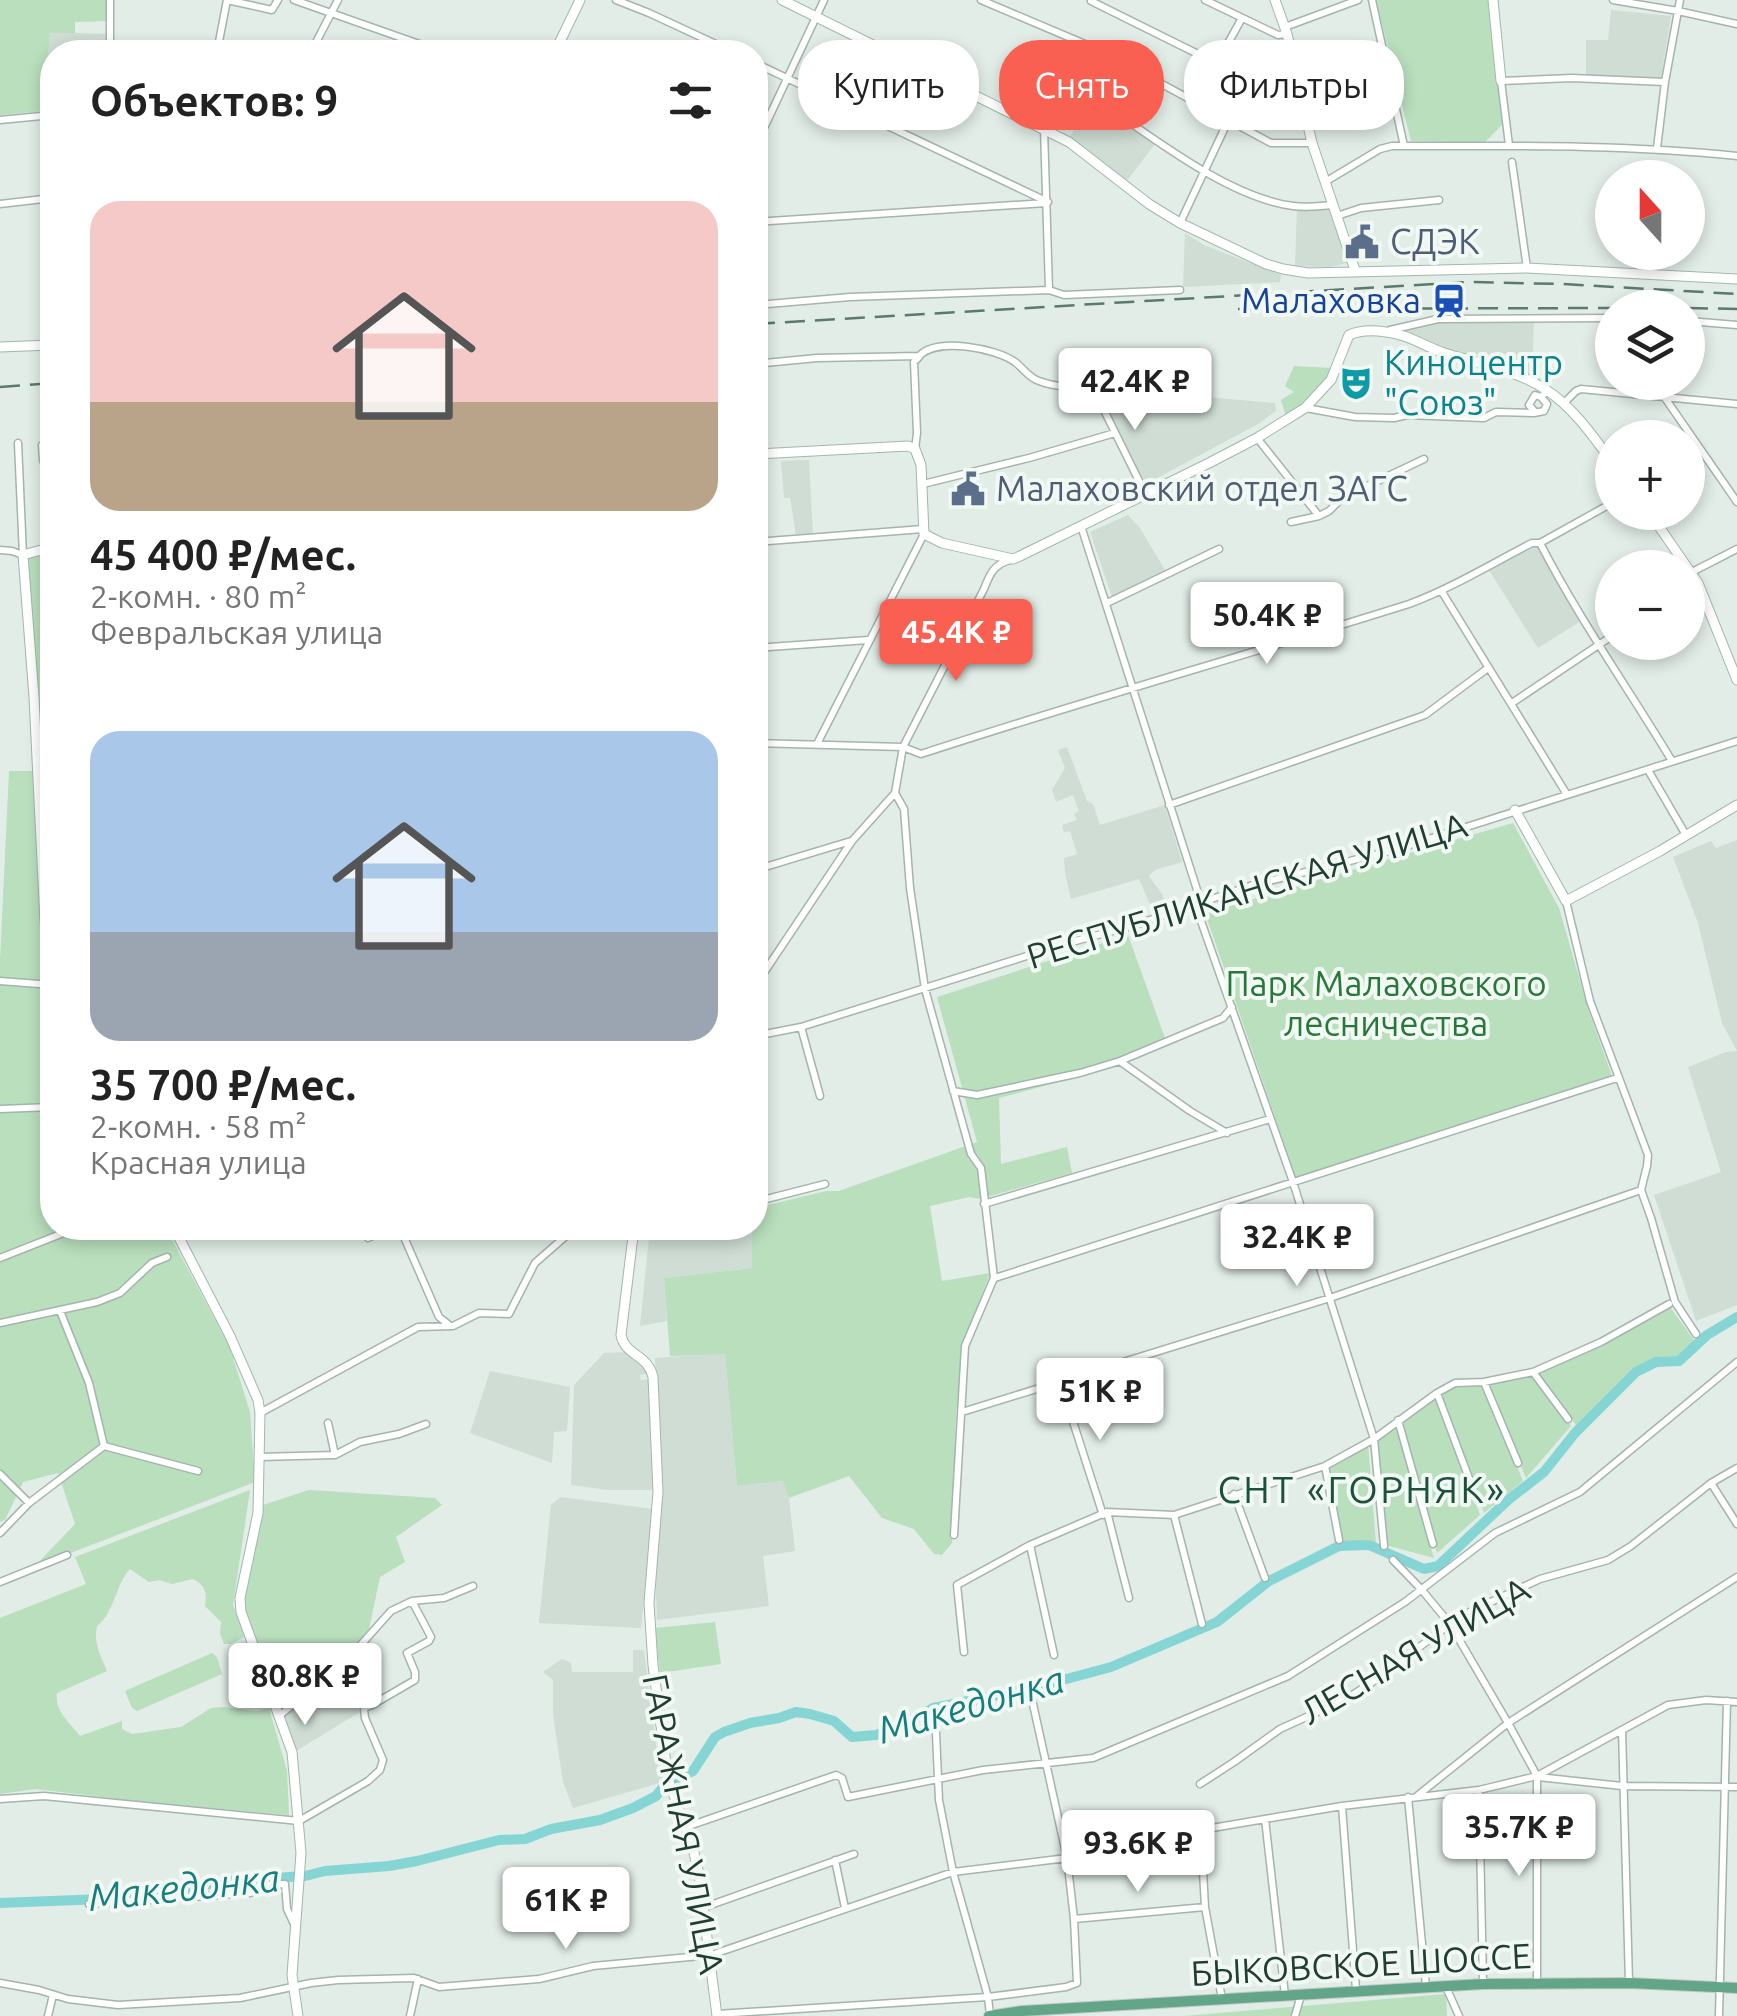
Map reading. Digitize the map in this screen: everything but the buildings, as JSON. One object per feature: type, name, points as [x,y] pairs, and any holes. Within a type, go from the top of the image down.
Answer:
[{"type":"main road","points":[[560,40],[580,0]]},
{"type":"main road","points":[[782,0],[999,107]]},
{"type":"main road","points":[[1276,0],[1312,143],[1355,270]]},
{"type":"main road","points":[[1492,0],[1501,81]]},
{"type":"main road","points":[[1046,130],[1069,142],[1180,223],[1283,269],[1384,272],[1527,268],[1737,280]]},
{"type":"main road","points":[[768,453],[896,445],[915,448],[924,484],[923,531],[942,543],[1013,559],[1257,438],[1304,408],[1331,380],[1349,336],[1384,331],[1510,373],[1562,404],[1595,438]]},
{"type":"main road","points":[[0,346],[40,345]]},
{"type":"main road","points":[[40,550],[23,555],[40,819]]},
{"type":"main road","points":[[1705,600],[1737,680]]},
{"type":"main road","points":[[1515,810],[1566,901],[1737,805]]},
{"type":"main road","points":[[180,1240],[230,1336],[260,1413],[258,1513],[240,1598],[241,1612],[292,1752],[299,1876],[292,1987],[298,2016]]},
{"type":"main road","name":"ГАРАЖНАЯ УЛИЦА","points":[[633,1240],[622,1342],[650,1365],[653,1377],[658,1492],[649,1623],[658,1709],[669,1782],[693,1848],[705,1908],[717,2015]]},
{"type":"main road","name":"БЫКОВСКОЕ ШОССЕ","points":[[990,2016],[1426,1986],[1537,1982],[1737,1988]]},
{"type":"street","points":[[110,0],[110,40]]},
{"type":"street","points":[[219,40],[227,0],[272,10],[278,0]]},
{"type":"street","points":[[294,0],[406,40]]},
{"type":"street","points":[[318,40],[338,0]]},
{"type":"street","points":[[616,0],[707,40]]},
{"type":"street","points":[[768,119],[824,0]]},
{"type":"street","points":[[981,0],[1098,50],[1184,97]]},
{"type":"street","points":[[1006,12],[1012,0]]},
{"type":"street","points":[[1205,0],[1278,35],[1358,0]]},
{"type":"street","points":[[1372,0],[1404,146]]},
{"type":"street","points":[[1613,0],[1737,24]]},
{"type":"street","points":[[1657,148],[1680,0]]},
{"type":"street","points":[[1090,1],[1184,47]]},
{"type":"street","points":[[1231,40],[1242,18]]},
{"type":"street","points":[[768,68],[1048,202]]},
{"type":"street","points":[[1510,145],[1501,81],[1572,78],[1665,82]]},
{"type":"street","points":[[0,120],[40,117]]},
{"type":"street","points":[[1044,130],[1049,290]]},
{"type":"street","points":[[1142,130],[1204,171],[1248,193],[1290,206],[1332,204]]},
{"type":"street","points":[[1180,223],[1224,130]]},
{"type":"street","points":[[1246,130],[1271,143],[1312,143]]},
{"type":"street","points":[[1324,183],[1380,149],[1392,146],[1657,148],[1737,156]]},
{"type":"street","points":[[1512,162],[1527,268]]},
{"type":"street","points":[[0,204],[40,199]]},
{"type":"street","points":[[1337,216],[1361,208],[1439,200]]},
{"type":"street","points":[[768,221],[1048,202]]},
{"type":"street","points":[[768,304],[1049,290],[1064,295],[1180,290]]},
{"type":"street","points":[[1384,331],[1438,318],[1595,318]]},
{"type":"street","points":[[1705,322],[1737,325]]},
{"type":"street","points":[[915,448],[914,362],[932,348],[984,348],[1014,362],[1034,380],[1093,388],[1146,495]]},
{"type":"street","points":[[768,363],[919,356]]},
{"type":"street","points":[[1562,404],[1576,391],[1595,390]]},
{"type":"street","points":[[1304,408],[1355,417],[1484,418],[1496,412],[1536,413],[1547,407],[1544,394]]},
{"type":"street","points":[[1667,400],[1737,502]]},
{"type":"street","points":[[1700,400],[1737,404]]},
{"type":"street","points":[[924,484],[1114,432]]},
{"type":"street","points":[[1257,438],[1319,516]]},
{"type":"street","points":[[0,550],[23,555],[18,443]]},
{"type":"street","points":[[1291,522],[1328,512],[1342,498],[1424,459]]},
{"type":"street","points":[[768,743],[903,747],[922,754],[1442,592],[1497,560],[1540,543],[1595,513]]},
{"type":"street","points":[[1081,526],[1198,896],[1195,904],[1293,1182],[1374,1439],[1384,1546]]},
{"type":"street","points":[[768,541],[923,531]]},
{"type":"street","points":[[817,744],[923,531]]},
{"type":"street","points":[[1540,543],[1595,640]]},
{"type":"street","points":[[1107,603],[1218,549]]},
{"type":"street","points":[[1705,565],[1737,549]]},
{"type":"street","points":[[983,552],[991,570]]},
{"type":"street","points":[[768,967],[852,841],[895,793],[903,747],[991,570],[1013,559]]},
{"type":"street","points":[[1442,592],[1566,793]]},
{"type":"street","points":[[768,647],[869,640]]},
{"type":"street","points":[[1512,703],[1595,647]]},
{"type":"street","points":[[1608,660],[1672,761]]},
{"type":"street","points":[[1168,804],[1425,715],[1488,668]]},
{"type":"street","name":"РЕСПУБЛИКАНСКАЯ УЛИЦА","points":[[768,1033],[801,1027],[1068,943],[1135,926],[1252,884],[1394,850],[1737,741]]},
{"type":"street","points":[[1648,770],[1686,835]]},
{"type":"street","points":[[895,793],[904,809],[910,888],[925,989],[971,1154],[980,1168],[994,1278],[965,1346],[954,1535]]},
{"type":"street","points":[[768,866],[852,841]]},
{"type":"street","points":[[1566,901],[1590,1000],[1648,1155],[1641,1190],[1675,1302],[1696,1334]]},
{"type":"street","points":[[0,981],[40,984]]},
{"type":"street","points":[[954,1091],[976,1095],[1120,1061],[1223,1018],[1233,1006]]},
{"type":"street","points":[[801,1027],[820,1096]]},
{"type":"street","points":[[1120,1061],[1228,1133]]},
{"type":"street","points":[[994,1278],[1617,1078]]},
{"type":"street","points":[[0,1109],[40,1107]]},
{"type":"street","points":[[984,1204],[1270,1119]]},
{"type":"street","points":[[768,1199],[825,1184]]},
{"type":"street","points":[[962,1412],[1330,1298],[1641,1190]]},
{"type":"street","points":[[0,1258],[46,1240]]},
{"type":"street","points":[[405,1240],[440,1318],[449,1326]]},
{"type":"street","points":[[260,1413],[418,1327],[453,1326],[479,1313],[509,1314],[535,1263],[561,1240]]},
{"type":"street","points":[[0,1322],[60,1311],[120,1293],[152,1263],[167,1256]]},
{"type":"street","points":[[964,1652],[957,1586],[1030,1545],[1105,1514],[1174,1515],[1324,1466],[1374,1439],[1455,1383],[1484,1382],[1533,1372],[1601,1342],[1669,1304]]},
{"type":"street","points":[[60,1311],[89,1383],[104,1446]]},
{"type":"street","points":[[686,1827],[836,1775],[842,1778],[848,1797],[1023,1764],[1093,1758],[1288,1676],[1421,1589],[1495,1532],[1580,1492],[1737,1362]]},
{"type":"street","points":[[1533,1372],[1568,1419]]},
{"type":"street","points":[[1060,1380],[1129,1598]]},
{"type":"street","points":[[1484,1382],[1518,1463]]},
{"type":"street","points":[[1436,1393],[1476,1497]]},
{"type":"street","points":[[1398,1420],[1433,1544]]},
{"type":"street","points":[[328,1423],[335,1454]]},
{"type":"street","points":[[259,1457],[335,1454],[360,1442],[426,1424]]},
{"type":"street","points":[[104,1446],[198,1471]]},
{"type":"street","points":[[0,1533],[30,1503],[104,1446]]},
{"type":"street","points":[[1324,1466],[1339,1540]]},
{"type":"street","name":"ЛЕСНАЯ УЛИЦА","points":[[1200,1784],[1280,1729],[1371,1683],[1450,1624],[1540,1579],[1608,1560],[1710,1483],[1737,1468]]},
{"type":"street","points":[[0,1474],[30,1503]]},
{"type":"street","points":[[1710,1483],[1737,1524]]},
{"type":"street","points":[[1234,1494],[1265,1578]]},
{"type":"street","points":[[1174,1515],[1202,1624]]},
{"type":"street","points":[[1030,1545],[1054,1655]]},
{"type":"street","points":[[0,1582],[67,1555]]},
{"type":"street","points":[[1392,1560],[1450,1624],[1537,1776],[1537,1982]]},
{"type":"street","points":[[1413,1797],[1508,1723],[1737,1577]]},
{"type":"street","points":[[280,1716],[341,1667],[384,1616],[412,1601],[444,1598],[473,1586]]},
{"type":"street","points":[[364,1708],[415,1680],[408,1653],[431,1636],[412,1601]]},
{"type":"street","points":[[0,1799],[44,1796],[298,1821],[368,1781],[384,1760],[364,1718],[364,1708],[341,1667]]},
{"type":"street","points":[[717,2015],[988,1997],[1077,1983],[1067,1858],[1030,1689]]},
{"type":"street","points":[[0,1983],[104,2004],[133,2005],[240,1998],[338,1980],[418,1979],[438,1987],[539,1979],[592,1966],[711,1955],[953,1872],[1067,1858],[1183,1833],[1342,1806],[1479,1790],[1537,1776],[1668,1705],[1706,1700],[1737,1702]]},
{"type":"street","points":[[1719,2016],[1727,1701]]},
{"type":"street","points":[[1622,1730],[1629,1983]]},
{"type":"street","points":[[936,1733],[939,1800],[990,2016]]},
{"type":"street","points":[[1537,1776],[1622,1786],[1737,1787]]},
{"type":"street","points":[[1479,1790],[1483,1984]]},
{"type":"street","points":[[1413,1797],[1426,1986]]},
{"type":"street","points":[[1342,1806],[1356,1990]]},
{"type":"street","points":[[1265,1819],[1285,1995]]},
{"type":"street","points":[[1183,1833],[1200,1844],[1204,1908],[1222,1999]]},
{"type":"street","points":[[705,1908],[854,1854]]},
{"type":"street","points":[[836,1860],[846,1908]]},
{"type":"street","points":[[89,1904],[250,1893],[267,1885],[284,1884],[287,1909],[296,1927]]},
{"type":"street","points":[[1074,1919],[1204,1908]]},
{"type":"street","points":[[410,2016],[418,1979]]},
{"type":"street","points":[[1446,1986],[1459,2016]]},
{"type":"street","points":[[1296,2016],[1301,1994]]},
{"type":"street","points":[[48,2016],[52,1995]]},
{"type":"shaded area","points":[[1611,10],[1671,16],[1661,78],[1586,77],[1586,40],[1608,40]]},
{"type":"shaded area","points":[[50,32],[106,34],[106,40],[49,40]]},
{"type":"shaded area","points":[[1074,130],[1135,130],[1155,144],[1126,182],[1069,138]]},
{"type":"shaded area","points":[[1330,207],[1348,263],[1295,266],[1297,208]]},
{"type":"shaded area","points":[[1185,233],[1204,245],[1281,275],[1280,282],[1183,287]]},
{"type":"shaded area","points":[[1438,320],[1534,320],[1532,379],[1395,329]]},
{"type":"shaded area","points":[[1119,383],[1182,395],[1275,403],[1276,411],[1146,484],[1097,389]]},
{"type":"shaded area","points":[[809,460],[813,534],[796,535],[790,498],[784,498],[781,461]]},
{"type":"shaded area","points":[[1128,515],[1165,570],[1112,597],[1090,532]]},
{"type":"shaded area","points":[[1537,546],[1581,621],[1538,648],[1489,570]]},
{"type":"shaded area","points":[[1067,747],[1100,825],[1165,805],[1182,862],[1155,870],[1149,876],[1168,910],[1154,914],[1139,879],[1071,899],[1064,858],[1077,854],[1070,831],[1064,832],[1062,825],[1077,820],[1074,814],[1079,811],[1073,795],[1056,802],[1052,790],[1065,768],[1058,750]]},
{"type":"shaded area","points":[[1737,840],[1737,1051],[1722,1023],[1698,923],[1673,857],[1711,841],[1716,848]]},
{"type":"shaded area","points":[[1737,1051],[1737,1305],[1696,1321],[1654,1195],[1721,1172],[1688,1067]]},
{"type":"shaded area","points":[[649,1240],[752,1240],[752,1268],[664,1278],[667,1321],[640,1326]]},
{"type":"shaded area","points":[[630,1352],[651,1373],[640,1375],[641,1380],[651,1379],[655,1470],[652,1490],[571,1485],[574,1385],[604,1353]]},
{"type":"shaded area","points":[[725,1353],[737,1486],[784,1481],[795,1551],[763,1556],[769,1606],[657,1620],[655,1569],[662,1489],[655,1358]]},
{"type":"shaded area","points":[[490,1371],[570,1387],[567,1431],[554,1432],[552,1463],[470,1433]]},
{"type":"shaded area","points":[[561,1497],[653,1509],[641,1628],[539,1623],[551,1505]]},
{"type":"shaded area","points":[[633,1650],[644,1650],[663,1782],[573,1808],[563,1782],[553,1715],[553,1680],[543,1672],[562,1659],[571,1663],[572,1672],[633,1672]]},
{"type":"shaded area","points":[[337,1672],[360,1712],[296,1751],[284,1713]]},
{"type":"green space","points":[[0,0],[107,0],[107,21],[75,22],[75,33],[50,33],[49,40],[40,40],[40,111],[0,115]]},
{"type":"green space","points":[[1376,0],[1489,0],[1502,125],[1484,143],[1411,141],[1404,113],[1404,40],[1386,40]]},
{"type":"green space","points":[[1294,366],[1332,368],[1313,396],[1286,417],[1281,400],[1294,392],[1285,386]]},
{"type":"green space","points":[[40,554],[40,746],[27,558]]},
{"type":"green space","points":[[9,771],[36,771],[40,801],[40,1240],[172,1240],[230,1348],[250,1412],[255,1482],[34,1567],[75,1524],[58,1473],[23,1482],[5,1520],[0,1522],[0,961]]},
{"type":"green space","name":"Парк Малаховского лесничества","points":[[1513,823],[1559,908],[1612,1076],[1296,1178],[1205,913]]},
{"type":"green space","points":[[1128,935],[1165,1038],[1082,1076],[999,1098],[1001,1164],[1067,1147],[1072,1173],[980,1199],[969,1197],[930,1206],[942,1281],[990,1273],[963,1346],[956,1414],[952,1543],[942,1555],[934,1554],[914,1529],[882,1518],[849,1476],[789,1498],[783,1481],[737,1486],[725,1354],[670,1356],[664,1278],[752,1268],[752,1240],[768,1240],[768,1205],[839,1191],[977,1142],[937,997]]},
{"type":"green space","points":[[1670,1307],[1696,1343],[1679,1359],[1655,1361],[1634,1370],[1576,1425],[1536,1372]]},
{"type":"green space","points":[[1532,1374],[1571,1426],[1526,1478],[1486,1383]]},
{"type":"green space","points":[[1483,1383],[1523,1481],[1484,1513],[1439,1393],[1455,1385]]},
{"type":"green space","points":[[1436,1395],[1480,1515],[1437,1553],[1399,1422]]},
{"type":"green space","points":[[1395,1424],[1434,1558],[1382,1544],[1372,1442]]},
{"type":"green space","points":[[1368,1444],[1376,1544],[1339,1544],[1323,1468]]},
{"type":"green space","points":[[250,1490],[233,1605],[244,1637],[224,1644],[221,1622],[205,1606],[205,1590],[193,1579],[172,1584],[149,1582],[130,1569],[108,1613],[97,1626],[97,1644],[107,1671],[57,1693],[57,1699],[64,1716],[80,1736],[122,1721],[122,1729],[132,1734],[181,1727],[211,1708],[269,1708],[287,1771],[289,1815],[36,1789],[0,1794],[0,1618],[86,1584],[75,1557]]},
{"type":"green space","points":[[309,1490],[435,1498],[442,1505],[396,1537],[405,1562],[380,1577],[369,1629],[340,1663],[282,1704],[245,1614],[243,1600],[263,1505]]},
{"type":"green space","points":[[715,1622],[721,1664],[660,1673],[655,1628]]},
{"type":"green space","points":[[212,1653],[222,1674],[137,1711],[132,1708],[125,1691]]},
{"type":"green space","points":[[1446,1994],[1447,2016],[1184,2016]]},
{"type":"waterway","name":"Македонка","points":[[0,1903],[103,1899],[240,1880],[389,1866],[499,1840],[525,1839],[633,1808],[693,1771],[715,1737],[750,1723],[796,1712],[834,1721],[852,1737],[876,1735],[933,1708],[1111,1667],[1217,1622],[1269,1581],[1339,1546],[1369,1545],[1424,1569],[1438,1566],[1544,1472],[1575,1433],[1636,1372],[1656,1362],[1679,1361],[1707,1335],[1737,1317]]},
{"type":"railway","points":[[768,323],[1469,282],[1737,294]]},
{"type":"railway","points":[[1238,309],[1595,308]]},
{"type":"railway","points":[[1705,308],[1737,309]]},
{"type":"railway","points":[[0,387],[40,384]]},
{"type":"place","name":"СДЭК","points":[[1362,242]]},
{"type":"place","name":"Малаховка","points":[[1449,301]]},
{"type":"place","name":"Киноцентр \"Союз\"","points":[[1356,383]]},
{"type":"place","name":"Малаховский отдел ЗАГС","points":[[968,489]]},
{"type":"district","name":"СНТ «ГОРНЯК»","points":[[1362,1490]]}]
